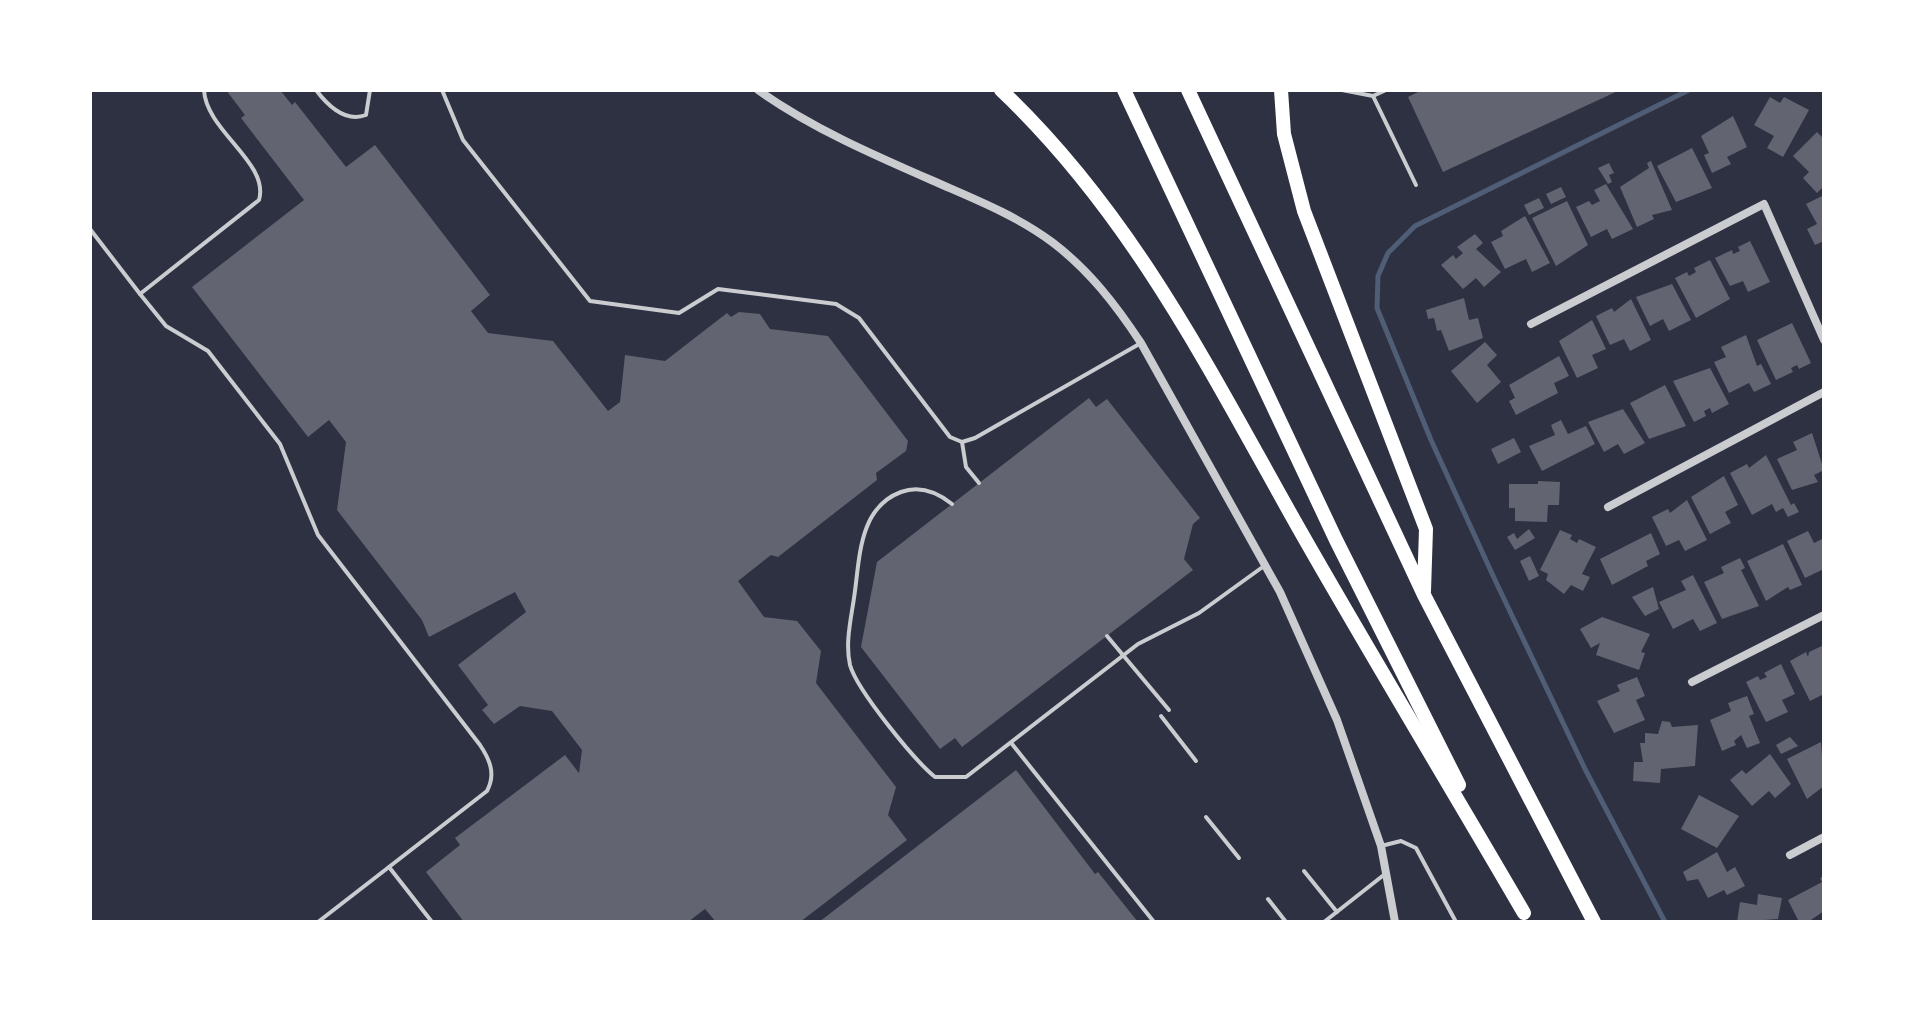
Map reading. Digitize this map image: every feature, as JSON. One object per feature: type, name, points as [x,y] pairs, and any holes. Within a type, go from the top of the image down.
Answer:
[{"type":"highway","points":[[1001,90],[1082,177],[1193,336],[1313,553],[1526,917]]},
{"type":"highway","points":[[1122,90],[1336,540],[1526,917]]},
{"type":"highway","points":[[1188,90],[1424,595],[1594,922]]},
{"type":"highway","points":[[1281,90],[1284,134],[1304,211],[1426,529],[1424,595]]},
{"type":"street","points":[[758,90],[840,139],[998,210],[1033,230],[1088,274],[1141,343],[1265,565],[1343,734],[1381,846],[1395,922]]},
{"type":"street","points":[[1531,324],[1764,204],[1824,340]]},
{"type":"street","points":[[1608,507],[1824,392]]},
{"type":"street","points":[[1692,682],[1824,615]]},
{"type":"street","points":[[1790,855],[1824,837]]},
{"type":"lane","points":[[140,294],[259,200],[262,189],[258,175],[210,111],[204,90]]},
{"type":"lane","points":[[316,90],[334,109],[356,118],[366,115],[370,90]]},
{"type":"lane","points":[[442,90],[463,140],[590,301],[679,313],[718,289],[836,304],[859,318],[950,437],[962,442],[975,438],[1141,343]]},
{"type":"lane","points":[[1342,90],[1373,96],[1386,90]]},
{"type":"lane","points":[[1373,96],[1416,185]]},
{"type":"lane","points":[[90,229],[166,326],[208,351],[280,444],[318,535],[480,745],[489,761],[492,779],[487,791],[318,922]]},
{"type":"lane","points":[[962,442],[966,467],[979,483]]},
{"type":"lane","points":[[952,504],[928,490],[911,489],[881,503],[870,517],[861,548],[849,633],[850,664],[865,692],[935,777],[952,780],[966,777],[1122,655],[1199,613],[1265,565]]},
{"type":"lane","points":[[1107,636],[1169,710]]},
{"type":"lane","points":[[1161,716],[1196,761]]},
{"type":"lane","points":[[1012,744],[1154,922]]},
{"type":"lane","points":[[1206,817],[1239,858]]},
{"type":"lane","points":[[1381,846],[1401,841],[1416,848],[1456,922]]},
{"type":"lane","points":[[389,866],[432,922]]},
{"type":"lane","points":[[1304,871],[1337,912]]},
{"type":"lane","points":[[1324,922],[1387,872]]},
{"type":"lane","points":[[1268,899],[1286,922]]},
{"type":"building","points":[[226,90],[280,90],[292,105],[295,102],[346,167],[375,145],[490,295],[471,311],[488,333],[553,341],[608,411],[620,402],[625,355],[665,361],[727,313],[731,317],[739,312],[760,314],[770,329],[828,336],[908,441],[906,451],[876,473],[877,480],[778,557],[771,555],[738,581],[764,617],[797,621],[821,651],[816,683],[896,787],[888,815],[907,840],[800,922],[716,922],[705,909],[688,922],[464,922],[426,872],[460,845],[455,838],[565,755],[579,773],[582,750],[552,711],[520,706],[494,724],[482,710],[488,705],[458,665],[526,612],[515,592],[429,637],[422,620],[337,510],[346,442],[329,420],[308,437],[192,287],[304,200],[241,118],[245,115]]},
{"type":"building","points":[[1422,90],[1620,90],[1443,172],[1408,97]]},
{"type":"building","points":[[1770,97],[1780,103],[1784,97],[1809,110],[1783,157],[1767,148],[1774,136],[1754,125]]},
{"type":"building","points":[[1733,116],[1747,147],[1727,157],[1731,164],[1712,173],[1704,155],[1709,153],[1701,136]]},
{"type":"building","points":[[1817,132],[1824,139],[1824,186],[1817,193],[1803,178],[1809,172],[1793,156]]},
{"type":"building","points":[[1692,148],[1712,188],[1676,202],[1657,166]]},
{"type":"building","points":[[1651,161],[1672,210],[1652,215],[1654,219],[1637,227],[1620,187],[1649,168],[1647,163]]},
{"type":"building","points":[[1609,163],[1614,173],[1609,175],[1612,182],[1608,184],[1598,168]]},
{"type":"building","points":[[1606,184],[1633,229],[1612,239],[1607,229],[1591,237],[1576,207],[1589,201],[1592,205],[1600,201],[1594,190]]},
{"type":"building","points":[[1561,187],[1566,197],[1551,204],[1546,194]]},
{"type":"building","points":[[1824,195],[1824,241],[1815,245],[1807,229],[1817,224],[1806,204]]},
{"type":"building","points":[[1539,198],[1544,208],[1529,215],[1524,205]]},
{"type":"building","points":[[1567,201],[1588,245],[1556,266],[1532,218]]},
{"type":"building","points":[[1525,216],[1550,263],[1532,272],[1526,259],[1505,269],[1491,242],[1503,236],[1501,231]]},
{"type":"building","points":[[1475,234],[1483,243],[1476,249],[1501,272],[1484,287],[1476,278],[1463,289],[1441,265],[1453,255],[1456,259],[1463,253],[1457,247]]},
{"type":"building","points":[[1750,241],[1770,282],[1748,292],[1743,281],[1730,286],[1715,258],[1732,250],[1733,254],[1740,251],[1738,247]]},
{"type":"building","points":[[1710,260],[1730,299],[1696,318],[1675,278],[1687,272],[1689,276],[1696,272],[1694,268]]},
{"type":"building","points":[[1672,284],[1691,320],[1669,331],[1663,319],[1650,326],[1636,297]]},
{"type":"building","points":[[1464,298],[1469,320],[1478,318],[1483,338],[1449,351],[1441,330],[1437,331],[1434,318],[1428,319],[1426,310]]},
{"type":"building","points":[[1631,299],[1651,340],[1630,351],[1624,339],[1610,345],[1596,316],[1612,308],[1614,312]]},
{"type":"building","points":[[1592,320],[1606,349],[1592,355],[1598,368],[1577,378],[1559,341]]},
{"type":"building","points":[[1792,323],[1811,363],[1799,369],[1797,365],[1791,368],[1793,372],[1776,380],[1757,340]]},
{"type":"building","points":[[1746,335],[1757,366],[1761,364],[1771,384],[1754,392],[1749,383],[1729,393],[1714,362],[1726,357],[1721,347]]},
{"type":"building","points":[[1485,342],[1497,355],[1487,365],[1501,382],[1477,403],[1451,371]]},
{"type":"building","points":[[1559,356],[1569,376],[1554,383],[1558,393],[1516,415],[1509,401],[1515,398],[1509,385]]},
{"type":"building","points":[[1710,368],[1729,404],[1712,413],[1710,408],[1704,411],[1706,416],[1694,422],[1673,381]]},
{"type":"building","points":[[1665,385],[1686,426],[1649,439],[1630,403]]},
{"type":"building","points":[[1089,398],[1096,407],[1107,399],[1200,518],[1193,524],[1184,559],[1193,570],[962,747],[955,738],[940,749],[861,647],[877,562]]},
{"type":"building","points":[[1623,409],[1645,443],[1624,454],[1618,444],[1604,452],[1588,422]]},
{"type":"building","points":[[1561,420],[1568,434],[1586,426],[1595,444],[1542,471],[1529,446],[1555,435],[1551,425]]},
{"type":"building","points":[[1812,433],[1824,470],[1814,475],[1818,482],[1792,490],[1777,459],[1797,450],[1793,442]]},
{"type":"building","points":[[1514,438],[1521,452],[1498,464],[1491,449]]},
{"type":"building","points":[[1766,455],[1791,505],[1794,503],[1799,512],[1788,517],[1783,508],[1776,512],[1772,504],[1752,515],[1730,473],[1747,464],[1749,468]]},
{"type":"building","points":[[1724,476],[1738,505],[1725,512],[1731,523],[1710,534],[1691,497]]},
{"type":"building","points":[[1538,481],[1560,482],[1559,505],[1548,505],[1547,522],[1515,521],[1515,508],[1509,508],[1509,484],[1538,484]]},
{"type":"building","points":[[1687,500],[1707,540],[1685,551],[1679,540],[1666,546],[1652,517],[1668,509],[1670,513]]},
{"type":"building","points":[[1529,529],[1535,538],[1515,550],[1507,537],[1514,533],[1517,539]]},
{"type":"building","points":[[1560,530],[1572,535],[1570,539],[1577,543],[1579,539],[1596,547],[1582,574],[1590,577],[1583,591],[1571,585],[1564,594],[1546,580],[1548,574],[1540,570]]},
{"type":"building","points":[[1808,531],[1814,543],[1824,538],[1824,569],[1805,578],[1787,541]]},
{"type":"building","points":[[1651,533],[1660,554],[1646,561],[1648,566],[1612,585],[1600,559]]},
{"type":"building","points":[[1783,544],[1802,585],[1790,590],[1788,587],[1766,601],[1747,561]]},
{"type":"building","points":[[1530,556],[1539,576],[1529,581],[1520,561]]},
{"type":"building","points":[[1740,558],[1745,568],[1741,570],[1759,606],[1722,619],[1704,582],[1724,573],[1721,567]]},
{"type":"building","points":[[1693,575],[1717,623],[1700,631],[1693,619],[1673,629],[1659,602],[1686,590],[1681,581]]},
{"type":"building","points":[[1653,587],[1659,609],[1645,616],[1632,597]]},
{"type":"building","points":[[1602,617],[1650,634],[1641,652],[1645,653],[1639,670],[1596,655],[1600,643],[1591,648],[1580,629]]},
{"type":"building","points":[[1824,645],[1824,694],[1810,701],[1790,661],[1806,652],[1808,657],[1809,652]]},
{"type":"building","points":[[1781,664],[1795,694],[1782,700],[1788,712],[1766,722],[1746,682],[1758,676],[1760,680],[1767,677],[1764,673]]},
{"type":"building","points":[[1637,677],[1645,696],[1636,700],[1645,720],[1614,733],[1597,701],[1620,691],[1617,685]]},
{"type":"building","points":[[1747,696],[1754,714],[1749,716],[1760,743],[1747,748],[1741,735],[1734,741],[1736,745],[1722,751],[1710,720],[1731,711],[1728,703]]},
{"type":"building","points":[[1662,721],[1670,722],[1672,727],[1698,725],[1695,766],[1661,769],[1660,783],[1633,781],[1634,762],[1643,762],[1640,743],[1645,743],[1645,733],[1658,734]]},
{"type":"building","points":[[1790,737],[1798,746],[1781,754],[1776,745]]},
{"type":"building","points":[[1821,742],[1824,786],[1807,799],[1787,759]]},
{"type":"building","points":[[1770,754],[1791,784],[1775,798],[1769,791],[1752,806],[1730,780],[1742,770],[1746,774]]},
{"type":"building","points":[[1016,770],[1095,874],[1098,872],[1138,922],[819,922]]},
{"type":"building","points":[[1699,795],[1739,816],[1717,848],[1681,829]]},
{"type":"building","points":[[1717,852],[1727,872],[1735,867],[1745,886],[1727,895],[1724,890],[1708,898],[1698,879],[1687,881],[1683,872]]},
{"type":"building","points":[[1824,876],[1824,911],[1808,922],[1799,922],[1788,900],[1822,882],[1820,878]]},
{"type":"building","points":[[1758,894],[1782,898],[1778,919],[1737,922],[1740,902],[1757,905]]},
{"type":"waterway","points":[[1665,922],[1585,769],[1495,580],[1431,440],[1377,308],[1378,276],[1388,253],[1415,226],[1689,90]]}]
